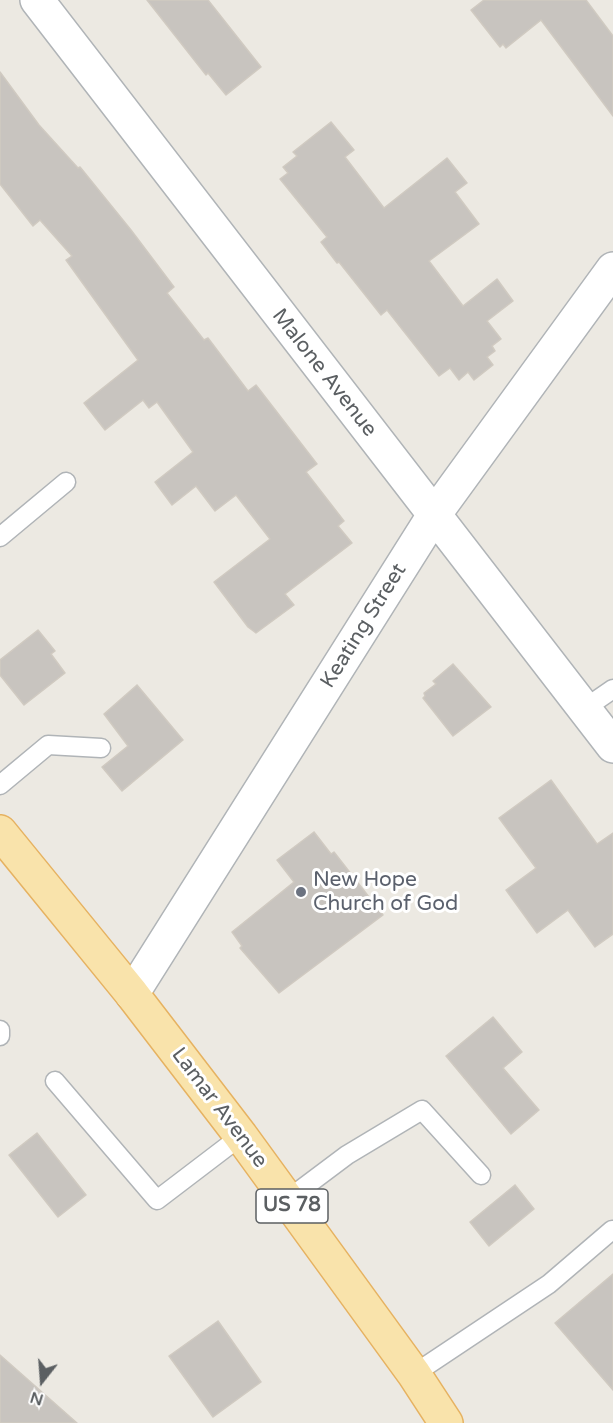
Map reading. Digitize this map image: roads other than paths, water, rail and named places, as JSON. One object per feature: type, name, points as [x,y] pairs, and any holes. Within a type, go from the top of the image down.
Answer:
[{"type":"main road","name":"Lamar Avenue","points":[[0,832],[132,994],[241,1136],[414,1374],[446,1423]]},
{"type":"street","name":"Malone Avenue","points":[[37,0],[613,746]]},
{"type":"street","name":"Keating Street","points":[[132,994],[434,515],[613,269]]},
{"type":"lane","points":[[0,537],[66,482]]},
{"type":"lane","points":[[584,709],[613,689]]},
{"type":"lane","points":[[0,785],[48,745],[101,748]]},
{"type":"lane","points":[[0,1030],[0,1036]]},
{"type":"lane","points":[[55,1081],[157,1200],[241,1136]]},
{"type":"lane","points":[[287,1200],[347,1155],[423,1110],[480,1175]]},
{"type":"lane","points":[[414,1374],[549,1284],[612,1230]]},
{"type":"place","name":"New Hope Church of God","points":[[301,892]]}]
